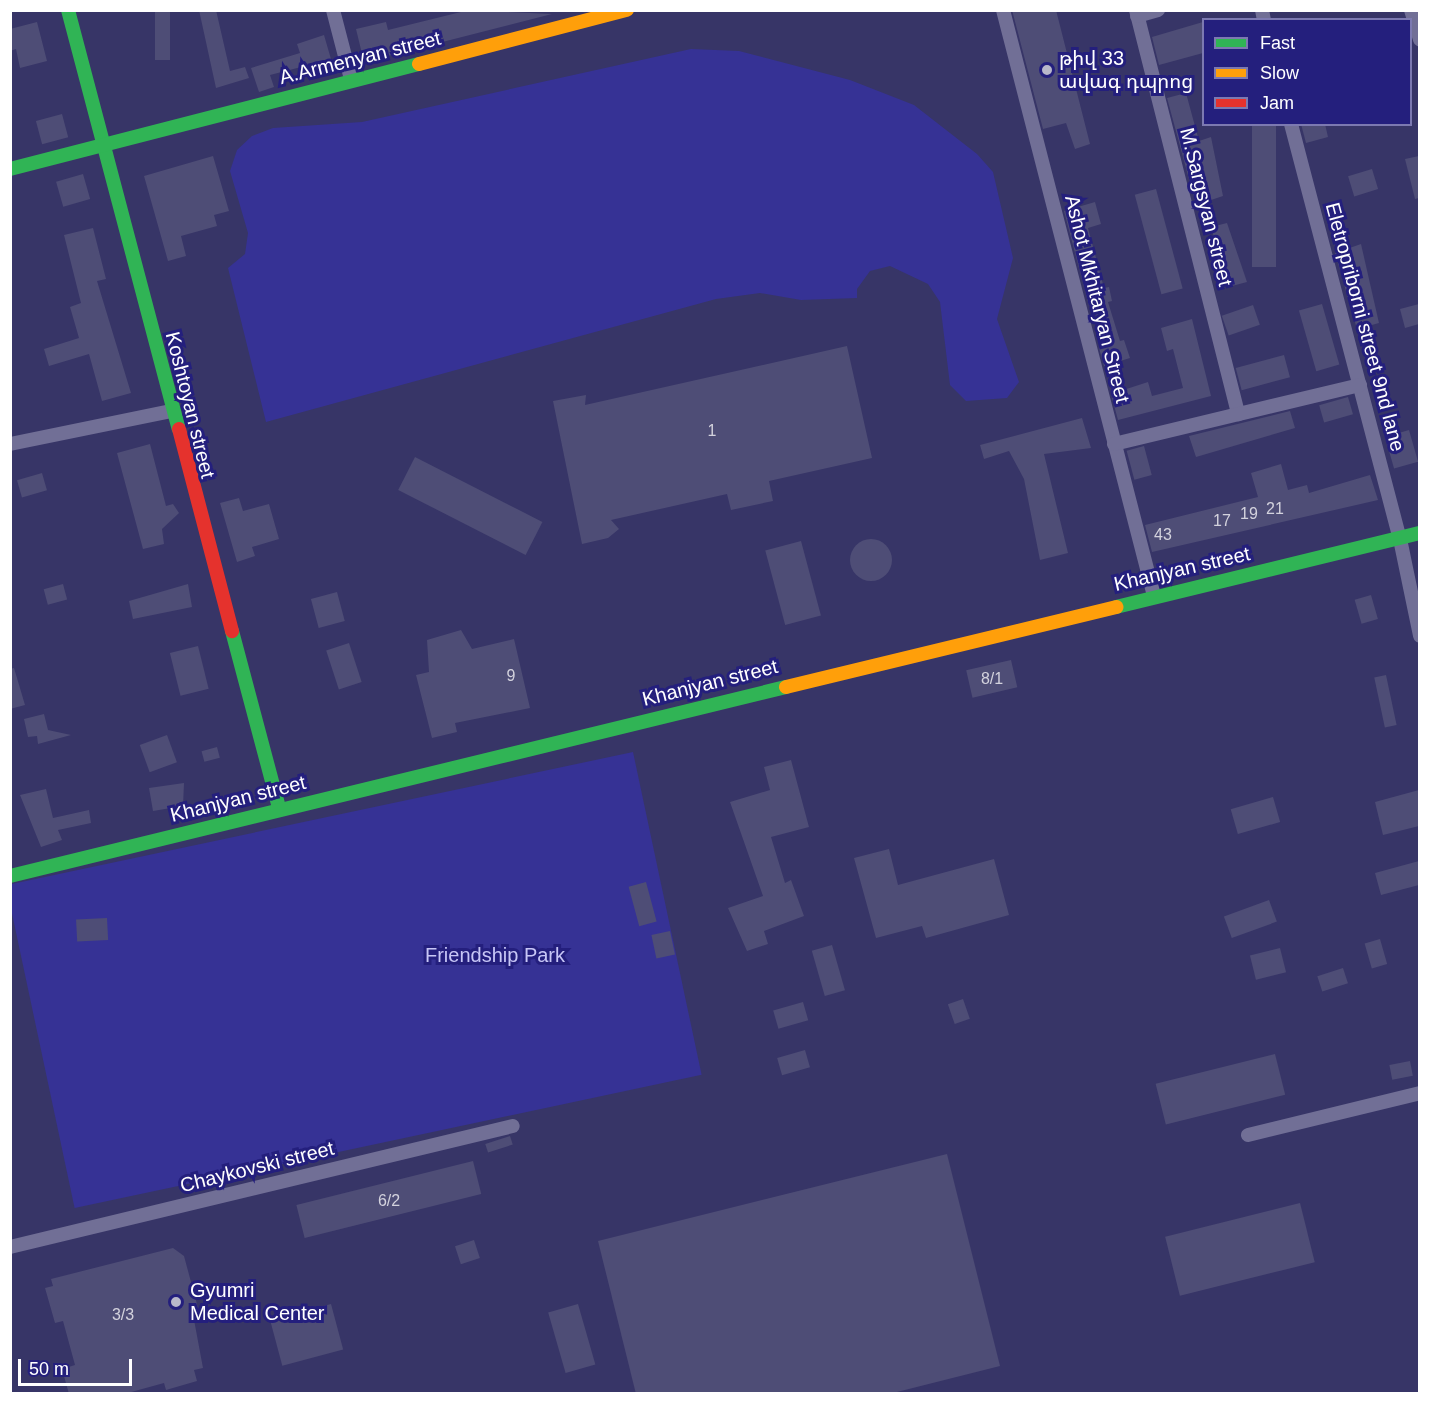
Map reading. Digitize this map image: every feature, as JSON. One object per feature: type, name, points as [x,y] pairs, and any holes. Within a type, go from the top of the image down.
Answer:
[{"type":"street","name":"Koshtoyan street","points":[[68,10],[171,411],[279,808]]},
{"type":"street","points":[[333,10],[351,79]]},
{"type":"street","name":"A.Armenyan street","points":[[10,169],[103,147],[351,79],[627,10]]},
{"type":"street","name":"Ashot Mkhitaryan Street","points":[[1003,10],[1154,596]]},
{"type":"street","points":[[1136,13],[1158,10]]},
{"type":"street","points":[[1411,10],[1419,40]]},
{"type":"street","name":"M.Sargsyan street","points":[[1136,13],[1238,414]]},
{"type":"street","name":"Eletropriborni street 9nd lane","points":[[1293,126],[1400,538],[1419,636]]},
{"type":"street","points":[[1114,444],[1360,385]]},
{"type":"street","points":[[10,444],[171,411]]},
{"type":"street","name":"Khanjyan street","points":[[10,876],[279,808],[1419,533]]},
{"type":"street","points":[[1248,1135],[1419,1094]]},
{"type":"street","name":"Chaykovski street","points":[[10,1247],[513,1126]]},
{"type":"green space","points":[[691,49],[739,51],[850,80],[914,105],[977,154],[993,172],[1013,258],[997,319],[1019,382],[1007,398],[966,401],[950,385],[940,302],[928,284],[890,266],[870,271],[857,289],[857,298],[801,300],[760,293],[716,299],[266,422],[228,268],[245,254],[248,233],[230,171],[237,150],[252,136],[273,128],[362,122]]},
{"type":"green space","name":"Friendship Park","points":[[633,752],[702,1075],[75,1208],[10,904],[10,884]]},
{"type":"building","points":[[155,10],[170,10],[170,60],[155,60]]},
{"type":"building","points":[[199,10],[216,10],[230,71],[245,67],[249,78],[216,88]]},
{"type":"building","points":[[469,10],[552,14],[364,62],[356,29],[386,22],[388,30]]},
{"type":"building","name":"թիվ 33 ավագ դպրոց","points":[[1012,10],[1056,10],[1090,144],[1075,149],[1066,123],[1043,129]]},
{"type":"building","points":[[37,22],[47,61],[20,68],[16,49],[10,51],[10,29]]},
{"type":"building","points":[[1202,22],[1202,53],[1159,65],[1152,37]]},
{"type":"building","points":[[324,35],[333,66],[307,74],[305,66],[270,75],[274,87],[259,92],[251,68],[300,53],[297,44]]},
{"type":"building","points":[[1186,93],[1199,141],[1211,137],[1223,196],[1196,205],[1167,98]]},
{"type":"building","points":[[62,114],[68,137],[42,144],[36,121]]},
{"type":"building","points":[[1252,126],[1276,126],[1276,267],[1252,267]]},
{"type":"building","points":[[1302,126],[1325,126],[1328,137],[1306,143]]},
{"type":"building","points":[[213,156],[229,211],[214,215],[217,226],[181,236],[186,256],[168,261],[144,176]]},
{"type":"building","points":[[1419,156],[1419,198],[1415,199],[1405,159]]},
{"type":"building","points":[[1372,169],[1378,189],[1354,196],[1348,176]]},
{"type":"building","points":[[83,174],[90,199],[63,207],[56,182]]},
{"type":"building","points":[[1156,189],[1183,288],[1161,294],[1135,195]]},
{"type":"building","points":[[1095,202],[1101,224],[1088,228],[1104,288],[1109,287],[1112,301],[1108,302],[1120,341],[1124,340],[1130,358],[1104,366],[1099,348],[1106,346],[1093,305],[1089,306],[1064,211]]},
{"type":"building","points":[[1227,223],[1247,282],[1228,287],[1211,227]]},
{"type":"building","points":[[93,228],[106,279],[97,281],[131,393],[102,401],[89,354],[49,366],[44,349],[79,338],[70,307],[81,303],[64,235]]},
{"type":"building","points":[[1361,244],[1379,323],[1357,329],[1335,253]]},
{"type":"building","points":[[1322,304],[1339,365],[1316,371],[1299,311]]},
{"type":"building","points":[[1419,304],[1419,324],[1405,328],[1400,309]]},
{"type":"building","points":[[1253,305],[1260,325],[1229,336],[1222,316]]},
{"type":"building","points":[[1192,319],[1211,396],[1118,420],[1111,394],[1148,382],[1152,396],[1183,388],[1173,349],[1167,351],[1161,328]]},
{"type":"building","points":[[847,346],[872,458],[769,481],[773,501],[731,510],[727,494],[611,520],[619,529],[608,538],[582,544],[553,401],[586,395],[585,405]]},
{"type":"building","points":[[1284,355],[1290,377],[1242,390],[1236,368]]},
{"type":"building","points":[[1348,397],[1353,414],[1324,423],[1319,405]]},
{"type":"building","points":[[1290,411],[1295,428],[1196,457],[1189,436]]},
{"type":"building","points":[[1082,418],[1091,448],[1044,454],[1068,553],[1040,560],[1024,479],[1009,451],[984,459],[980,445]]},
{"type":"building","points":[[1409,430],[1418,462],[1394,469],[1385,437]]},
{"type":"building","points":[[150,444],[166,506],[173,504],[179,513],[162,529],[164,544],[143,549],[117,453]]},
{"type":"building","points":[[1144,446],[1152,475],[1134,480],[1127,451]]},
{"type":"building","points":[[415,457],[542,522],[526,555],[398,490]]},
{"type":"building","points":[[1281,464],[1288,490],[1307,485],[1309,493],[1370,475],[1378,500],[1152,552],[1145,525],[1258,497],[1251,473]]},
{"type":"building","points":[[42,473],[47,490],[22,497],[17,480]]},
{"type":"building","points":[[239,498],[243,511],[269,504],[279,539],[252,547],[255,556],[237,562],[220,503]]},
{"type":"building","points":[[871,539],[879,540],[886,545],[891,552],[891,568],[886,575],[879,580],[871,581],[863,580],[856,575],[851,568],[850,560],[851,552],[856,545],[863,540]]},
{"type":"building","points":[[801,541],[821,615],[785,625],[765,551]]},
{"type":"building","points":[[63,584],[67,599],[48,605],[44,589]]},
{"type":"building","points":[[188,584],[192,607],[133,619],[129,601]]},
{"type":"building","points":[[337,592],[345,621],[319,628],[311,599]]},
{"type":"building","points":[[1371,595],[1378,619],[1362,624],[1355,600]]},
{"type":"building","points":[[461,630],[472,649],[514,639],[530,708],[455,723],[457,732],[432,738],[416,675],[429,672],[427,640]]},
{"type":"building","points":[[349,643],[362,682],[339,689],[326,650]]},
{"type":"building","points":[[198,646],[209,689],[181,696],[170,653]]},
{"type":"building","points":[[1011,660],[1017,687],[972,698],[966,670]]},
{"type":"building","points":[[14,668],[25,705],[10,709],[10,669]]},
{"type":"building","points":[[1386,675],[1397,725],[1385,727],[1374,677]]},
{"type":"building","points":[[44,714],[48,730],[71,735],[38,744],[37,736],[28,737],[24,719]]},
{"type":"building","points":[[167,735],[177,762],[150,772],[140,745]]},
{"type":"building","points":[[217,747],[220,758],[204,762],[202,751]]},
{"type":"building","points":[[791,760],[809,827],[771,837],[785,883],[791,880],[804,916],[764,931],[768,944],[747,951],[728,908],[763,896],[730,802],[770,790],[764,767]]},
{"type":"building","points":[[184,783],[183,806],[153,811],[149,788]]},
{"type":"building","points":[[46,789],[53,818],[89,810],[91,823],[58,830],[62,840],[41,847],[20,795]]},
{"type":"building","points":[[1419,790],[1419,826],[1383,835],[1375,802]]},
{"type":"building","points":[[1273,797],[1280,822],[1238,834],[1231,809]]},
{"type":"building","points":[[889,849],[898,885],[994,859],[1009,915],[926,938],[922,926],[876,938],[854,858]]},
{"type":"building","points":[[1419,861],[1419,885],[1381,895],[1375,873]]},
{"type":"building","points":[[646,882],[657,922],[639,926],[629,887]]},
{"type":"building","points":[[1269,900],[1277,922],[1232,938],[1224,916]]},
{"type":"building","points":[[107,918],[108,940],[77,942],[76,920]]},
{"type":"building","points":[[670,931],[675,954],[656,958],[651,935]]},
{"type":"building","points":[[1380,939],[1387,964],[1372,968],[1365,943]]},
{"type":"building","points":[[832,945],[845,990],[825,996],[812,951]]},
{"type":"building","points":[[1280,948],[1286,972],[1256,980],[1250,955]]},
{"type":"building","points":[[1343,968],[1348,983],[1322,992],[1317,976]]},
{"type":"building","points":[[963,999],[970,1019],[955,1024],[948,1004]]},
{"type":"building","points":[[803,1002],[808,1020],[778,1029],[773,1011]]},
{"type":"building","points":[[805,1050],[810,1067],[782,1075],[777,1058]]},
{"type":"building","points":[[1275,1054],[1285,1095],[1166,1125],[1156,1084]]},
{"type":"building","points":[[1410,1061],[1413,1076],[1392,1080],[1389,1065]]},
{"type":"building","points":[[510,1136],[513,1145],[488,1153],[485,1144]]},
{"type":"building","points":[[947,1154],[1000,1366],[889,1394],[636,1394],[598,1241]]},
{"type":"building","points":[[473,1161],[481,1194],[305,1238],[296,1205]]},
{"type":"building","points":[[1300,1203],[1315,1262],[1180,1296],[1165,1237]]},
{"type":"building","points":[[474,1240],[480,1258],[461,1264],[455,1246]]},
{"type":"building","points":[[173,1248],[184,1256],[198,1308],[192,1309],[203,1368],[194,1370],[197,1381],[166,1390],[164,1383],[124,1394],[69,1394],[62,1369],[75,1365],[63,1321],[55,1323],[45,1288],[53,1286],[51,1279]]},
{"type":"building","points":[[331,1304],[343,1349],[282,1366],[270,1320]]},
{"type":"building","points":[[578,1304],[595,1365],[566,1373],[548,1313]]},
{"type":"traffic: fast","points":[[68,10],[179,429]]},
{"type":"traffic: fast","points":[[10,169],[419,64]]},
{"type":"traffic: fast","points":[[1116,607],[1420,533]]},
{"type":"traffic: fast","points":[[232,631],[279,808]]},
{"type":"traffic: fast","points":[[10,876],[786,687]]},
{"type":"traffic: slow","points":[[419,64],[627,10]]},
{"type":"traffic: slow","points":[[786,687],[1116,607]]},
{"type":"traffic: jam","points":[[179,429],[232,631]]},
{"type":"place","name":"թիվ 33 ավագ դպրոց","points":[[1047,70]]},
{"type":"place","name":"Gyumri Medical Center","points":[[176,1302]]}]
